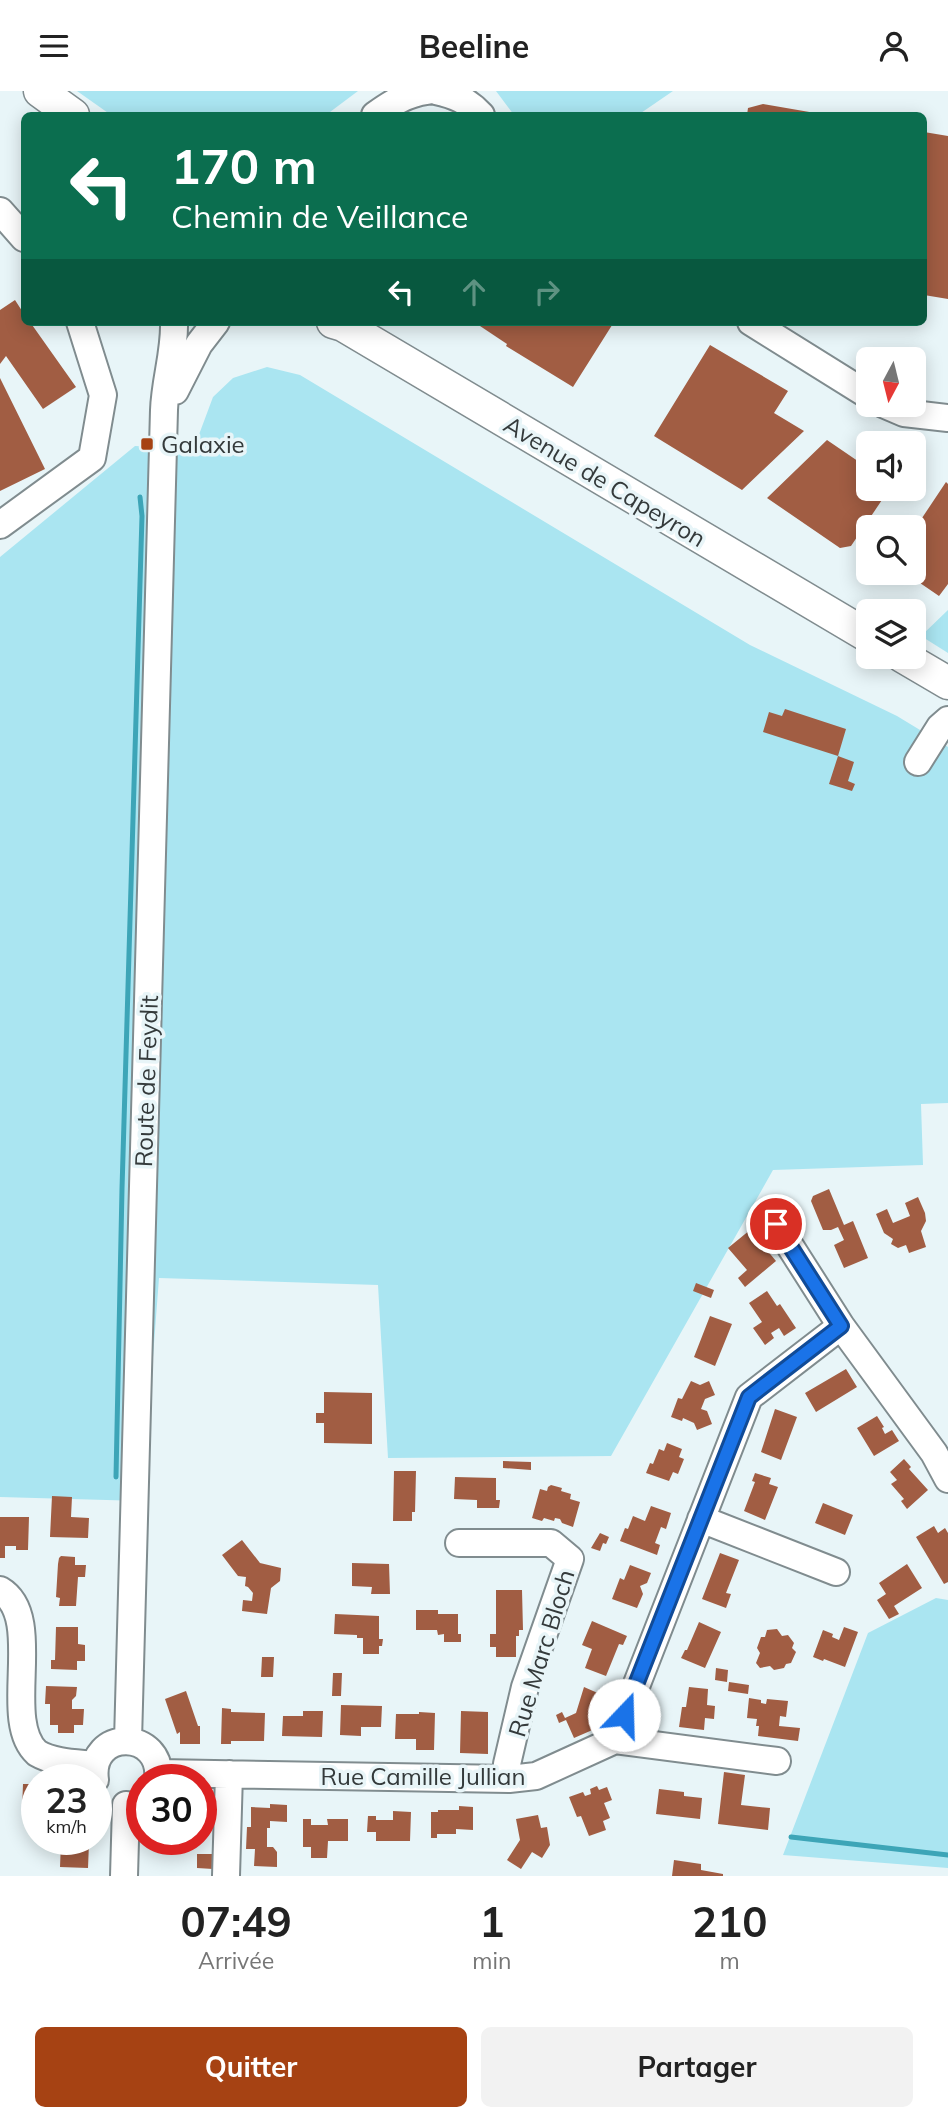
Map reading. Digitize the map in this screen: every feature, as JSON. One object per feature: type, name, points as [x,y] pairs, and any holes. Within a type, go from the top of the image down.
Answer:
[{"type":"main road","points":[[40,91],[69,112]]},
{"type":"main road","name":"Avenue de Capeyron","points":[[343,326],[856,629]]},
{"type":"main road","points":[[924,669],[948,683]]},
{"type":"street","points":[[379,112],[396,100],[427,91]]},
{"type":"street","points":[[436,91],[454,95],[471,104],[478,112]]},
{"type":"street","points":[[0,211],[21,235]]},
{"type":"street","points":[[0,525],[92,458],[103,395],[81,326]]},
{"type":"street","name":"Route de Feydit","points":[[128,1741],[164,398],[173,349],[174,326]]},
{"type":"street","name":"Route de Feydit","points":[[164,422],[184,372],[199,344],[213,326]]},
{"type":"street","points":[[757,326],[856,388]]},
{"type":"street","points":[[926,416],[948,418]]},
{"type":"street","points":[[918,762],[940,727],[948,720]]},
{"type":"street","points":[[776,1224],[841,1326],[934,1453],[948,1479]]},
{"type":"street","points":[[778,1761],[615,1740],[749,1397],[841,1326]]},
{"type":"street","points":[[701,1519],[836,1572]]},
{"type":"street","name":"Rue Marc Bloch","points":[[459,1543],[551,1543],[570,1559],[524,1686],[507,1764],[509,1779]]},
{"type":"street","points":[[0,1590],[8,1594],[19,1617],[14,1713],[21,1735],[36,1752],[66,1764]]},
{"type":"street","name":"Rue Camille Jullian","points":[[217,1774],[509,1779],[536,1776],[615,1740]]},
{"type":"street","points":[[97,1764],[99,1755],[107,1747],[128,1741],[140,1744],[150,1751],[156,1764]]},
{"type":"street","points":[[226,1876],[229,1774]]},
{"type":"street","points":[[124,1876],[127,1855]]},
{"type":"shaded area","points":[[77,91],[358,91],[330,112],[107,112]]},
{"type":"shaded area","points":[[496,91],[673,91],[642,112],[512,112]]},
{"type":"shaded area","points":[[267,367],[300,375],[750,645],[897,716],[948,747],[948,1103],[921,1104],[923,1165],[773,1170],[611,1456],[388,1458],[378,1285],[159,1278],[142,1501],[0,1497],[0,557],[135,446],[194,448],[213,397],[233,378]]},
{"type":"shaded area","points":[[948,610],[948,653],[926,639],[926,631]]},
{"type":"shaded area","points":[[936,1598],[948,1600],[948,1868],[783,1855],[868,1633]]},
{"type":"building","points":[[763,104],[809,112],[747,112],[748,108]]},
{"type":"building","points":[[927,132],[948,136],[948,299],[927,296]]},
{"type":"building","points":[[15,300],[21,309],[21,326],[33,326],[76,387],[43,409],[6,356],[0,364],[0,310]]},
{"type":"building","points":[[480,326],[611,326],[573,387],[506,346],[507,344]]},
{"type":"building","points":[[710,345],[788,391],[774,413],[804,431],[742,490],[654,436]]},
{"type":"building","points":[[0,378],[45,469],[0,491]]},
{"type":"building","points":[[827,440],[856,460],[856,501],[881,501],[872,515],[856,515],[856,539],[851,546],[840,548],[767,498]]},
{"type":"building","points":[[946,482],[948,584],[939,596],[923,585],[926,585],[924,515]]},
{"type":"building","points":[[785,709],[846,729],[838,756],[763,732],[769,712],[782,716]]},
{"type":"building","points":[[838,756],[854,762],[848,781],[855,784],[852,791],[829,784]]},
{"type":"building","points":[[829,1189],[844,1225],[853,1221],[868,1258],[844,1268],[834,1245],[844,1240],[838,1227],[823,1230],[811,1201],[813,1196]]},
{"type":"building","points":[[918,1197],[925,1213],[926,1221],[921,1231],[926,1247],[909,1253],[906,1245],[898,1248],[891,1244],[893,1239],[884,1233],[876,1214],[887,1209],[893,1223],[910,1216],[905,1203]]},
{"type":"building","points":[[750,1230],[776,1261],[745,1287],[738,1278],[747,1270],[728,1248]]},
{"type":"building","points":[[696,1283],[714,1290],[711,1298],[693,1291]]},
{"type":"building","points":[[767,1291],[777,1306],[780,1304],[796,1328],[784,1336],[779,1328],[771,1333],[774,1338],[765,1345],[753,1328],[762,1322],[749,1303]]},
{"type":"building","points":[[710,1316],[732,1324],[715,1366],[694,1357]]},
{"type":"building","points":[[846,1369],[857,1387],[816,1412],[805,1393]]},
{"type":"building","points":[[691,1381],[700,1385],[709,1381],[715,1395],[705,1399],[701,1409],[707,1411],[712,1424],[697,1430],[694,1423],[671,1417],[678,1398],[682,1399]]},
{"type":"building","points":[[324,1392],[372,1393],[372,1444],[324,1443],[324,1423],[316,1423],[316,1413],[324,1413]]},
{"type":"building","points":[[775,1409],[797,1417],[781,1460],[761,1452]]},
{"type":"building","points":[[877,1416],[885,1434],[892,1430],[899,1441],[874,1456],[857,1428]]},
{"type":"building","points":[[667,1443],[682,1449],[679,1457],[684,1459],[678,1474],[673,1472],[669,1481],[646,1473],[659,1449],[664,1451]]},
{"type":"building","points":[[904,1459],[911,1467],[909,1469],[928,1490],[907,1509],[901,1501],[904,1499],[891,1484],[897,1480],[890,1472]]},
{"type":"building","points":[[503,1461],[531,1462],[531,1470],[503,1468]]},
{"type":"building","points":[[394,1471],[416,1471],[415,1512],[412,1512],[412,1521],[393,1521]]},
{"type":"building","points":[[755,1473],[771,1478],[769,1484],[778,1487],[765,1520],[744,1511],[755,1482],[752,1481]]},
{"type":"building","points":[[455,1477],[496,1478],[496,1500],[500,1500],[499,1508],[477,1508],[477,1500],[454,1499]]},
{"type":"building","points":[[551,1485],[562,1488],[561,1491],[571,1494],[570,1499],[580,1502],[573,1527],[562,1523],[560,1519],[555,1518],[554,1521],[544,1518],[542,1521],[532,1518],[540,1489],[547,1491]]},
{"type":"building","points":[[52,1496],[72,1497],[71,1517],[89,1518],[88,1538],[50,1537]]},
{"type":"building","points":[[823,1503],[853,1515],[845,1535],[815,1523]]},
{"type":"building","points":[[651,1506],[671,1513],[666,1529],[661,1527],[655,1543],[660,1545],[657,1555],[620,1541],[633,1516],[645,1521]]},
{"type":"building","points":[[0,1517],[29,1517],[28,1550],[5,1546],[5,1558],[0,1558]]},
{"type":"building","points":[[934,1526],[938,1533],[945,1528],[948,1533],[948,1582],[944,1584],[916,1537]]},
{"type":"building","points":[[600,1533],[609,1537],[600,1551],[591,1548]]},
{"type":"building","points":[[242,1540],[260,1563],[281,1568],[280,1581],[271,1588],[267,1614],[242,1611],[243,1600],[252,1601],[253,1593],[245,1586],[246,1577],[238,1576],[222,1555]]},
{"type":"building","points":[[720,1553],[739,1560],[726,1593],[731,1594],[726,1608],[702,1599]]},
{"type":"building","points":[[61,1556],[75,1557],[75,1565],[86,1565],[85,1577],[78,1577],[76,1606],[59,1606],[60,1598],[56,1597]]},
{"type":"building","points":[[352,1563],[389,1564],[390,1594],[371,1594],[372,1587],[352,1586]]},
{"type":"building","points":[[907,1564],[922,1588],[894,1606],[899,1614],[889,1619],[877,1600],[886,1594],[879,1583]]},
{"type":"building","points":[[630,1565],[651,1573],[647,1583],[640,1586],[643,1594],[637,1608],[612,1599],[620,1578],[624,1580]]},
{"type":"building","points":[[496,1590],[522,1590],[523,1630],[519,1630],[519,1636],[516,1636],[516,1657],[496,1657],[496,1647],[490,1647],[490,1634],[496,1634]]},
{"type":"building","points":[[416,1610],[458,1614],[458,1634],[461,1634],[461,1642],[444,1642],[444,1634],[438,1635],[437,1630],[416,1630]]},
{"type":"building","points":[[335,1614],[379,1616],[379,1639],[383,1639],[379,1654],[363,1654],[363,1638],[357,1638],[357,1635],[334,1634]]},
{"type":"building","points":[[592,1621],[627,1636],[623,1645],[619,1644],[606,1676],[585,1668],[592,1649],[582,1645]]},
{"type":"building","points":[[699,1622],[721,1632],[705,1668],[681,1658]]},
{"type":"building","points":[[56,1627],[78,1627],[78,1644],[85,1645],[85,1661],[77,1661],[77,1670],[51,1669],[51,1660],[55,1660]]},
{"type":"building","points":[[844,1627],[858,1632],[845,1667],[813,1657],[823,1630],[839,1640]]},
{"type":"building","points":[[777,1629],[782,1636],[788,1635],[796,1652],[791,1663],[784,1668],[760,1668],[756,1663],[761,1637],[765,1637],[767,1630]]},
{"type":"building","points":[[262,1657],[274,1657],[273,1677],[261,1677]]},
{"type":"building","points":[[716,1668],[728,1670],[727,1682],[715,1680]]},
{"type":"building","points":[[333,1673],[342,1673],[341,1696],[332,1696]]},
{"type":"building","points":[[729,1682],[749,1685],[748,1694],[728,1691]]},
{"type":"building","points":[[46,1686],[77,1687],[72,1709],[84,1709],[83,1725],[74,1725],[74,1733],[58,1733],[58,1725],[50,1725],[50,1704],[45,1704]]},
{"type":"building","points":[[584,1687],[609,1698],[602,1715],[599,1713],[597,1728],[574,1738],[566,1720],[559,1723],[556,1715],[562,1712],[565,1718],[576,1713]]},
{"type":"building","points":[[689,1687],[708,1689],[707,1705],[715,1706],[714,1719],[705,1718],[704,1730],[679,1727]]},
{"type":"building","points":[[186,1691],[200,1726],[200,1744],[180,1744],[180,1732],[177,1734],[165,1699]]},
{"type":"building","points":[[749,1698],[761,1700],[761,1703],[766,1704],[767,1699],[788,1701],[786,1717],[780,1716],[779,1726],[800,1728],[798,1741],[758,1736],[757,1719],[747,1718]]},
{"type":"building","points":[[341,1705],[382,1706],[381,1727],[361,1727],[361,1736],[340,1735]]},
{"type":"building","points":[[222,1708],[231,1709],[231,1712],[265,1713],[264,1741],[231,1741],[231,1744],[221,1744]]},
{"type":"building","points":[[303,1711],[323,1711],[322,1737],[282,1736],[283,1716],[303,1716]]},
{"type":"building","points":[[461,1711],[488,1712],[488,1754],[460,1753]]},
{"type":"building","points":[[435,1713],[434,1750],[416,1750],[416,1739],[395,1739],[396,1714]]},
{"type":"building","points":[[724,1772],[745,1775],[741,1805],[770,1808],[768,1830],[718,1824]]},
{"type":"building","points":[[597,1786],[599,1790],[607,1787],[612,1800],[604,1803],[610,1818],[603,1821],[606,1830],[589,1836],[569,1797],[583,1792],[585,1796],[591,1794],[590,1789]]},
{"type":"building","points":[[659,1789],[684,1792],[684,1796],[702,1798],[700,1819],[656,1814]]},
{"type":"building","points":[[270,1804],[287,1805],[287,1822],[270,1821],[270,1828],[267,1828],[267,1847],[273,1847],[277,1852],[277,1867],[254,1866],[255,1849],[246,1849],[247,1827],[251,1827],[251,1807],[270,1808]]},
{"type":"building","points":[[459,1806],[473,1807],[473,1830],[456,1829],[456,1834],[437,1834],[437,1838],[431,1838],[431,1812],[459,1810]]},
{"type":"building","points":[[393,1811],[411,1812],[410,1841],[376,1841],[376,1832],[367,1832],[368,1816],[376,1816],[376,1820],[393,1820]]},
{"type":"building","points":[[538,1815],[541,1828],[547,1827],[550,1845],[542,1858],[532,1852],[521,1869],[507,1860],[520,1840],[516,1819]]},
{"type":"building","points":[[303,1819],[311,1819],[311,1825],[328,1825],[327,1819],[348,1819],[348,1841],[328,1841],[327,1858],[311,1858],[311,1847],[303,1847]]},
{"type":"building","points":[[60,1855],[89,1855],[88,1868],[60,1867]]},
{"type":"building","points":[[197,1855],[214,1855],[213,1869],[197,1868]]},
{"type":"building","points":[[674,1860],[701,1864],[701,1870],[723,1876],[672,1876]]},
{"type":"waterway","points":[[116,1477],[142,516],[140,497]]},
{"type":"waterway","points":[[791,1837],[948,1855]]},
{"type":"place","name":"Galaxie","points":[[147,444]]},
{"type":"route","points":[[624,1715],[749,1397],[841,1326],[776,1224]]}]
